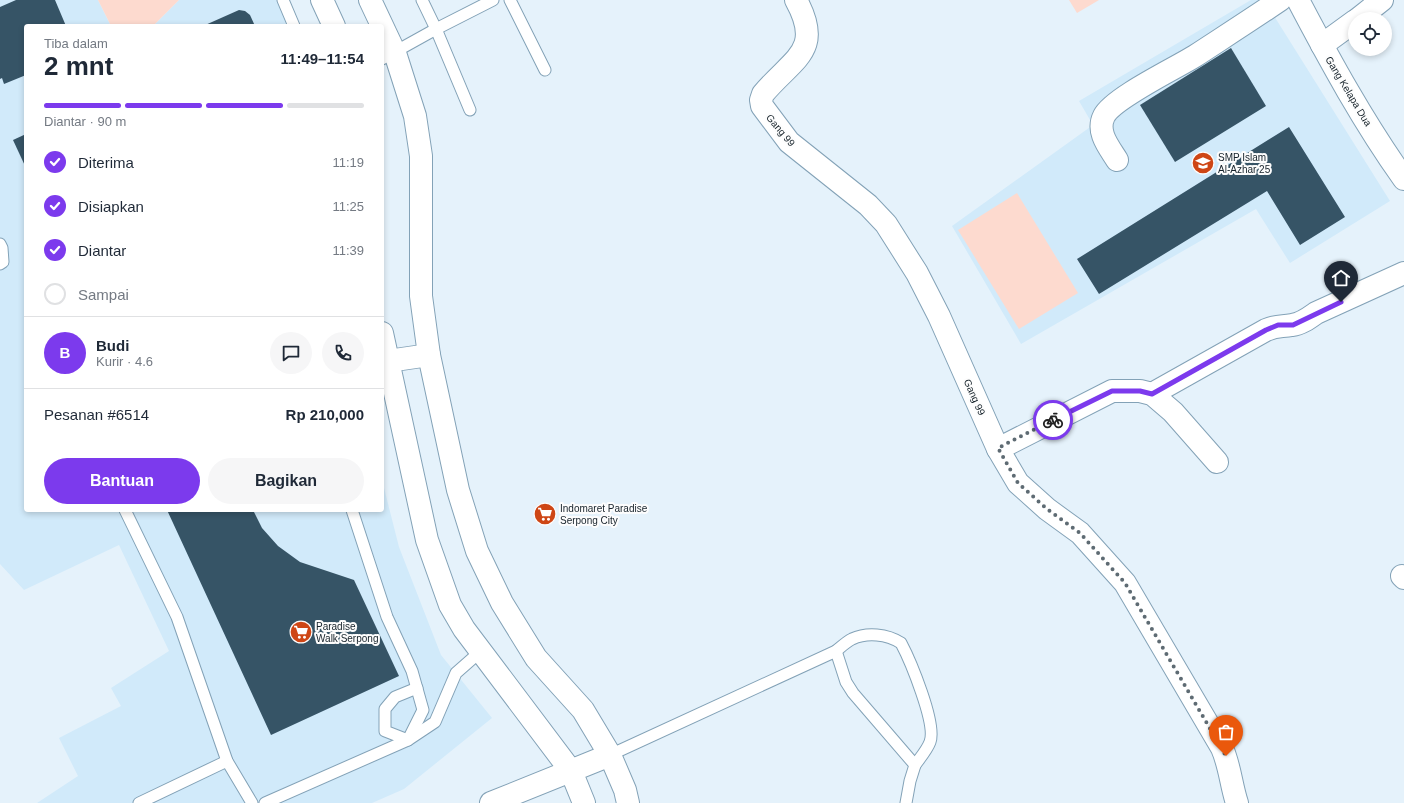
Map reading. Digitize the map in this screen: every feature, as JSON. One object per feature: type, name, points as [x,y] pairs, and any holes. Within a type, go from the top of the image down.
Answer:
[{"type":"street","points":[[322,0],[333,24]]},
{"type":"street","points":[[370,0],[378,24]]},
{"type":"street","name":"Gang 99","points":[[796,0],[808,27],[808,40],[800,55],[763,94],[761,100],[762,106],[789,142],[868,205],[886,224],[917,272],[939,316],[998,448],[1018,483],[1047,509],[1080,533],[1125,583],[1222,748],[1229,764],[1232,789],[1237,803]]},
{"type":"street","points":[[1117,160],[1102,134],[1101,126],[1104,115],[1115,103],[1194,56],[1280,0]]},
{"type":"street","name":"Gang Kelapa Dua","points":[[1298,0],[1322,45],[1388,157],[1404,179]]},
{"type":"street","points":[[1367,12],[1382,0]]},
{"type":"street","points":[[1322,45],[1348,26]]},
{"type":"street","points":[[384,41],[415,116],[421,156],[421,296],[429,355],[458,490],[477,550],[502,603],[536,658],[583,710],[610,755],[625,790],[628,803]]},
{"type":"street","points":[[1152,394],[1266,330],[1278,325],[1293,325],[1306,320],[1316,313],[1404,273]]},
{"type":"street","points":[[384,342],[427,540],[450,605],[464,629],[571,771],[584,803]]},
{"type":"street","points":[[388,361],[429,355]]},
{"type":"street","points":[[998,448],[1112,391],[1140,391],[1152,394],[1183,423],[1217,462]]},
{"type":"street","points":[[491,803],[610,755]]},
{"type":"lane","points":[[283,0],[293,24]]},
{"type":"lane","points":[[422,0],[436,28],[470,110]]},
{"type":"lane","points":[[389,56],[436,28],[493,0]]},
{"type":"lane","points":[[510,0],[545,70]]},
{"type":"lane","points":[[0,244],[2,248],[3,262],[0,264]]},
{"type":"lane","points":[[126,512],[177,617],[227,760],[252,803]]},
{"type":"lane","points":[[353,512],[387,617],[412,671],[423,710],[408,740]]},
{"type":"lane","points":[[610,755],[836,651],[851,639],[865,636],[887,637],[900,643],[928,711],[931,726],[930,742],[915,765],[906,803]]},
{"type":"lane","points":[[265,803],[408,740],[435,722],[456,673],[481,651]]},
{"type":"lane","points":[[836,651],[846,682],[853,693],[915,765]]},
{"type":"lane","points":[[408,740],[385,731],[385,709],[394,697],[417,688]]},
{"type":"lane","points":[[139,803],[227,760]]},
{"type":"shaded area","points":[[0,0],[98,0],[110,24],[24,24],[24,512],[384,512],[384,488],[399,547],[441,655],[492,718],[404,789],[372,803],[37,803],[78,776],[59,738],[121,706],[111,688],[169,651],[119,545],[24,590],[0,564]]},
{"type":"shaded area","points":[[98,0],[179,0],[155,24],[110,24]]},
{"type":"shaded area","points":[[179,0],[281,0],[292,24],[155,24]]},
{"type":"shaded area","points":[[1069,0],[1099,0],[1077,13]]},
{"type":"shaded area","name":"SMP Islam Al-Azhar 25","points":[[1251,0],[1264,0],[1390,201],[1290,263],[1256,209],[1021,344],[952,226],[1093,125],[1079,101]]},
{"type":"shaded area","points":[[1017,193],[1078,293],[1019,329],[958,230]]},
{"type":"building","points":[[16,0],[55,0],[65,24],[24,24],[24,76],[4,84],[2,78],[0,79],[0,7]]},
{"type":"building","points":[[239,10],[245,11],[250,15],[254,24],[208,24]]},
{"type":"building","points":[[1231,48],[1266,106],[1175,162],[1140,105]]},
{"type":"building","points":[[1289,127],[1345,217],[1300,245],[1267,191],[1099,294],[1077,259]]},
{"type":"building","points":[[24,135],[24,164],[13,140]]},
{"type":"building","name":"Paradise Walk Serpong","points":[[168,512],[254,512],[262,528],[278,546],[300,562],[354,580],[399,676],[271,735]]},
{"type":"way so far","points":[[1053,420],[998,448],[1018,483],[1047,509],[1080,533],[1125,583],[1226,756]]},
{"type":"place","name":"SMP Islam Al-Azhar 25","points":[[1203,163]]},
{"type":"place","name":"Indomaret Paradise Serpong City","points":[[545,514]]},
{"type":"place","name":"Paradise Walk Serpong","points":[[301,632]]},
{"type":"route","points":[[1053,420],[1112,391],[1140,391],[1152,394],[1266,330],[1278,325],[1293,325],[1341,302]]}]
